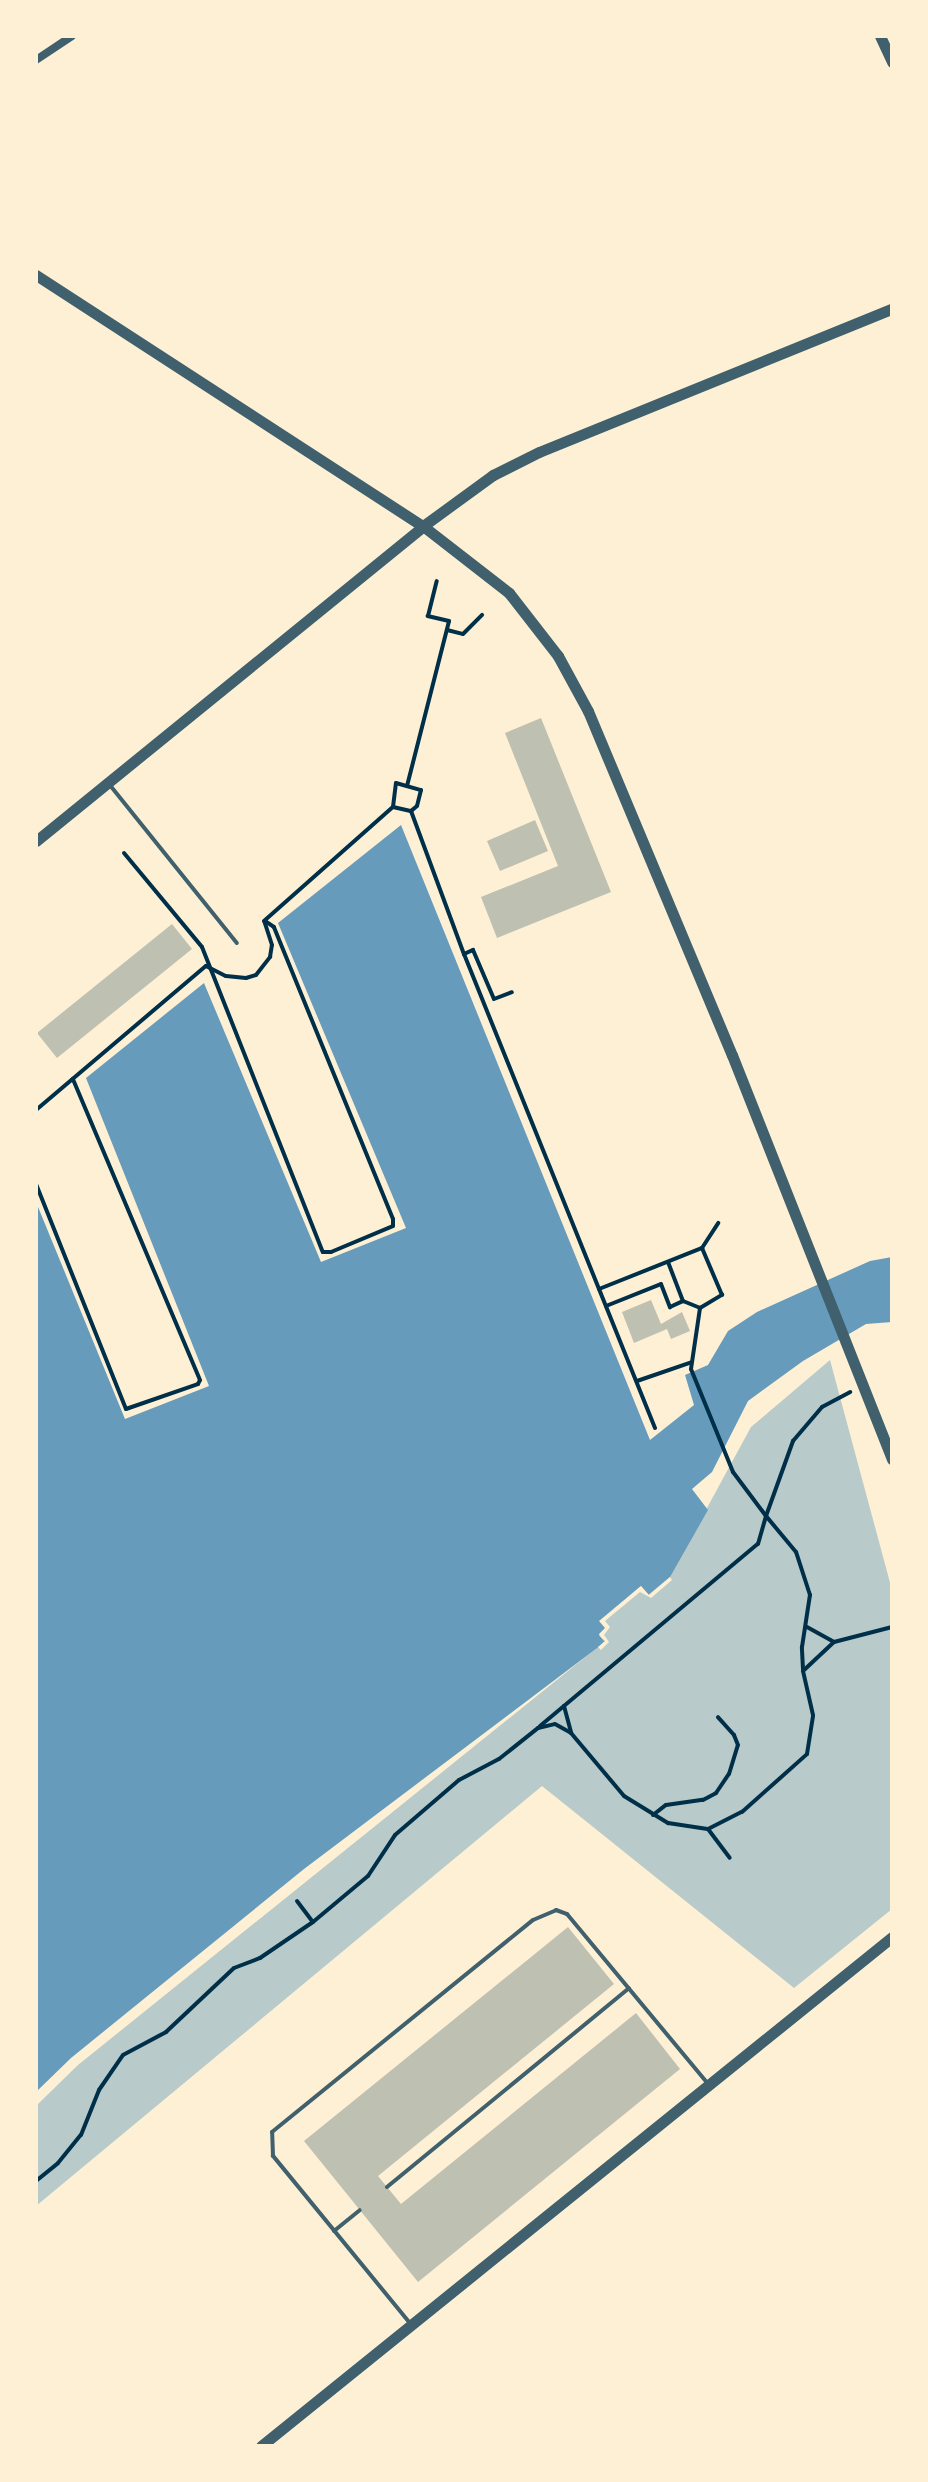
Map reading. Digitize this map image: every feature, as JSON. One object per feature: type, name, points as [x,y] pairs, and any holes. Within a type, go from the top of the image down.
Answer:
[{"type":"street","points":[[36,60],[72,36]]},
{"type":"street","points":[[880,36],[892,62]]},
{"type":"street","points":[[36,275],[423,526],[509,593],[558,656],[588,711],[732,1055],[892,1459]]},
{"type":"street","points":[[36,841],[423,526],[493,475],[539,452],[892,309]]},
{"type":"street","points":[[261,2446],[892,1937]]},
{"type":"lane","points":[[108,782],[237,943]]},
{"type":"lane","points":[[411,2324],[273,2156],[272,2132],[283,2122],[544,1912],[556,1910],[567,1914],[709,2084]]},
{"type":"lane","points":[[387,2187],[630,1987]]},
{"type":"lane","points":[[334,2231],[360,2210]]},
{"type":"path","points":[[407,786],[449,621],[428,616],[437,581]]},
{"type":"path","points":[[447,630],[463,634],[482,615]]},
{"type":"path","points":[[264,921],[393,807],[396,783],[421,790],[417,806],[411,811]]},
{"type":"path","points":[[393,807],[411,811]]},
{"type":"path","points":[[411,811],[464,954],[655,1428]]},
{"type":"path","points":[[124,853],[202,947],[206,966],[323,1252],[393,1226],[274,927],[264,921]]},
{"type":"path","points":[[206,966],[226,976],[246,978],[256,975],[270,957],[272,945],[264,921]]},
{"type":"path","points":[[464,954],[473,950],[494,999],[512,992]]},
{"type":"path","points":[[36,1110],[206,966]]},
{"type":"path","points":[[36,1184],[126,1409],[198,1384],[200,1380],[73,1079]]},
{"type":"path","points":[[599,1289],[702,1248],[718,1223]]},
{"type":"path","points":[[700,1308],[722,1295],[702,1248]]},
{"type":"path","points":[[668,1262],[683,1301],[700,1308]]},
{"type":"path","points":[[606,1306],[661,1284],[670,1307],[683,1301]]},
{"type":"path","points":[[538,1728],[555,1724],[571,1733],[624,1796],[653,1815],[668,1823],[708,1829],[742,1812],[807,1754],[813,1715],[803,1671],[802,1647],[810,1595],[796,1552],[733,1472],[691,1369],[700,1308]]},
{"type":"path","points":[[636,1381],[692,1362]]},
{"type":"path","points":[[36,2181],[81,2135],[99,2090],[123,2055],[166,2032],[234,1968],[260,1958],[313,1922],[368,1876],[395,1835],[459,1780],[499,1759],[758,1544],[793,1441],[822,1407],[863,1385]]},
{"type":"path","points":[[807,1627],[834,1642]]},
{"type":"path","points":[[803,1671],[834,1642],[892,1627]]},
{"type":"path","points":[[564,1706],[571,1733]]},
{"type":"path","points":[[653,1815],[666,1805],[703,1800],[716,1793],[729,1774],[738,1745],[734,1735],[718,1717]]},
{"type":"path","points":[[708,1829],[730,1858]]},
{"type":"path","points":[[297,1901],[313,1922]]},
{"type":"shaded area","points":[[830,1360],[892,1590],[892,1909],[794,1988],[542,1786],[36,2206],[36,2106],[78,2065],[604,1642],[599,1621],[641,1586],[670,1576],[751,1427]]},
{"type":"water","points":[[401,825],[650,1440],[694,1405],[685,1375],[708,1365],[728,1331],[757,1312],[870,1261],[892,1257],[892,1322],[866,1324],[803,1361],[748,1401],[712,1472],[692,1489],[708,1510],[670,1577],[648,1595],[641,1586],[600,1621],[606,1628],[599,1635],[605,1642],[304,1869],[71,2058],[36,2092],[36,1202],[125,1419],[209,1386],[86,1078],[204,983],[321,1262],[406,1228],[278,923]]},
{"type":"pier","points":[[670,1577],[672,1580],[651,1598],[640,1592],[605,1621],[610,1627],[604,1635],[609,1642],[601,1650],[598,1647],[605,1641],[599,1634],[605,1628],[599,1621],[641,1586],[649,1595]]},
{"type":"building","points":[[541,718],[611,892],[497,938],[481,897],[558,866],[505,733]]},
{"type":"building","points":[[535,820],[548,851],[500,871],[487,841]]},
{"type":"building","points":[[172,924],[192,949],[57,1058],[37,1033]]},
{"type":"building","points":[[651,1300],[661,1324],[682,1312],[690,1331],[671,1339],[667,1329],[634,1343],[622,1312]]},
{"type":"building","points":[[568,1927],[614,1984],[378,2176],[401,2204],[636,2013],[680,2069],[418,2282],[304,2141]]}]
